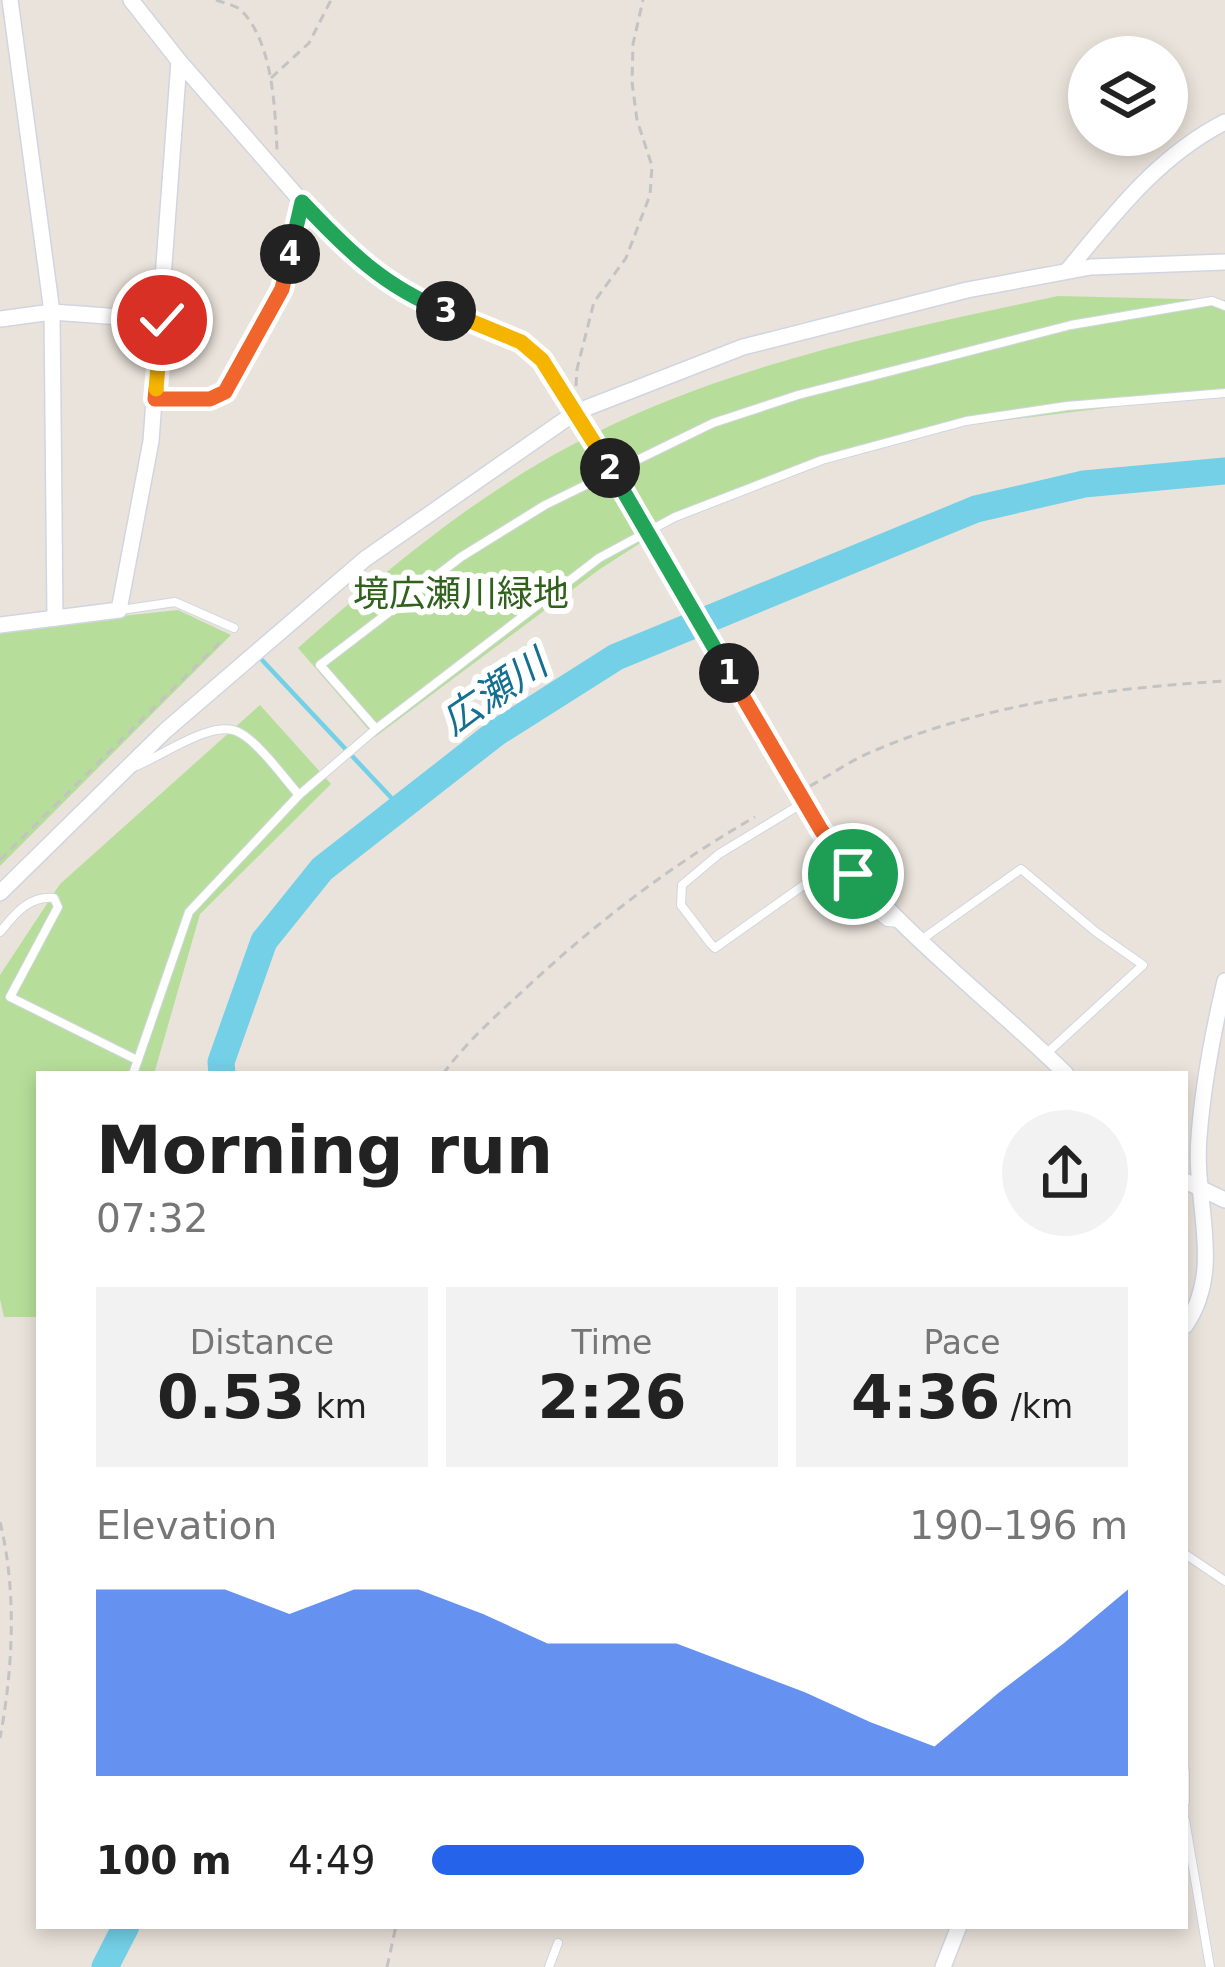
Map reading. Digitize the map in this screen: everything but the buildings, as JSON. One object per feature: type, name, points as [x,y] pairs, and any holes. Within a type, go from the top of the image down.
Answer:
[{"type":"street","points":[[10,0],[52,313],[56,618]]},
{"type":"street","points":[[130,0],[273,170],[368,270],[412,298],[521,342],[542,360],[833,849],[899,923],[1063,1071]]},
{"type":"street","points":[[0,625],[119,610],[151,441],[178,62]]},
{"type":"street","points":[[1066,271],[1151,174],[1182,145],[1225,122]]},
{"type":"street","points":[[155,399],[210,399],[225,392],[282,289],[302,202]]},
{"type":"street","points":[[0,893],[122,771],[365,559],[580,417],[743,346],[967,290],[1066,271],[1225,262]]},
{"type":"street","points":[[0,319],[52,313],[162,320]]},
{"type":"street","points":[[1188,1321],[1202,1296],[1208,1268],[1192,1184],[1225,981]]},
{"type":"street","points":[[1192,1184],[1225,1200]]},
{"type":"street","points":[[943,1967],[958,1929]]},
{"type":"lane","points":[[376,729],[320,665],[461,557],[566,495],[713,423],[798,395],[1071,325],[1212,301],[1225,306]]},
{"type":"lane","points":[[133,1071],[190,912],[299,795],[376,729],[599,557],[675,517],[822,460],[966,421],[1067,406],[1225,393]]},
{"type":"lane","points":[[119,610],[175,602],[234,628]]},
{"type":"lane","points":[[122,771],[223,728],[240,733],[299,795]]},
{"type":"lane","points":[[802,793],[682,885],[681,904],[710,944],[715,948],[818,875],[827,876],[886,922],[899,923]]},
{"type":"lane","points":[[920,941],[1022,869],[1096,932],[1143,964],[1046,1054]]},
{"type":"lane","points":[[0,932],[23,905],[42,897],[54,898],[58,908],[10,997],[135,1059]]},
{"type":"lane","points":[[1188,1556],[1225,1582]]},
{"type":"lane","points":[[1188,1838],[1210,1967]]},
{"type":"lane","points":[[549,1967],[558,1943]]},
{"type":"path","points":[[216,0],[240,8],[259,38],[270,80],[278,148],[273,170]]},
{"type":"path","points":[[270,80],[309,43],[331,0]]},
{"type":"path","points":[[580,417],[577,369],[594,302],[626,258],[650,195],[652,166],[637,120],[632,82],[633,44],[643,0]]},
{"type":"path","points":[[0,860],[234,628]]},
{"type":"path","points":[[802,793],[872,752],[952,724],[1033,705],[1225,681]]},
{"type":"path","points":[[446,1071],[489,1022],[598,925],[663,873],[759,814]]},
{"type":"path","points":[[0,1522],[10,1616],[8,1685],[0,1738]]},
{"type":"path","points":[[387,1967],[395,1929]]},
{"type":"green space","name":"境広瀬川緑地","points":[[1058,296],[1225,300],[1225,397],[967,425],[819,465],[676,520],[600,569],[375,737],[298,648],[462,514],[533,467],[627,418],[686,393],[808,354]]},
{"type":"green space","points":[[178,610],[231,635],[0,866],[0,629]]},
{"type":"green space","points":[[260,705],[331,784],[200,914],[155,1071],[36,1071],[36,1317],[4,1317],[0,1299],[0,975],[60,884]]},
{"type":"waterway","name":"広瀬川","points":[[222,1071],[264,941],[322,869],[496,733],[616,657],[976,509],[1084,484],[1225,471]]},
{"type":"waterway","points":[[262,660],[399,806]]},
{"type":"waterway","name":"広瀬川","points":[[105,1967],[124,1929]]},
{"type":"route","points":[[162,320],[155,399],[210,399],[225,392],[282,289],[302,202],[368,270],[412,298],[521,342],[560,384],[799,793],[853,874]]}]
